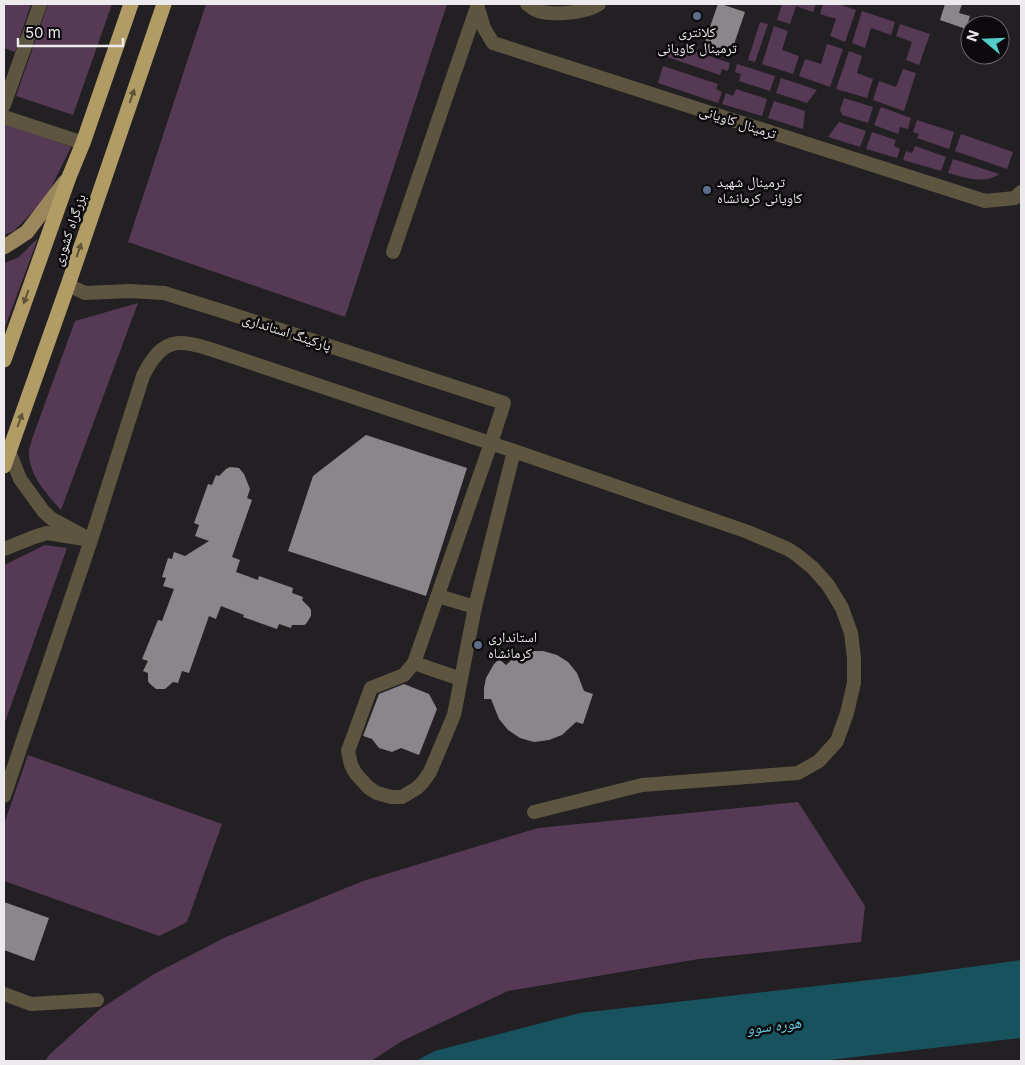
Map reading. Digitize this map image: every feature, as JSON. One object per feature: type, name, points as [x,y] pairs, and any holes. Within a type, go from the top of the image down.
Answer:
[{"type":"highway","name":"بزرگراه کشوری","points":[[4,360],[131,4]]},
{"type":"highway","name":"بزرگراه کشوری","points":[[4,466],[164,4]]},
{"type":"main road","points":[[4,246],[27,232],[70,177]]},
{"type":"street","points":[[4,105],[40,4]]},
{"type":"street","name":"ترمینال کاویانی","points":[[478,4],[484,28],[493,43],[985,201],[1016,198],[1021,192]]},
{"type":"street","name":"ترمینال کاویانی","points":[[393,252],[478,4]]},
{"type":"street","points":[[527,4],[534,9],[555,14],[579,12],[599,4]]},
{"type":"street","points":[[4,116],[83,143]]},
{"type":"street","name":"پارکینگ استانداری","points":[[68,285],[85,293],[130,291],[164,294],[504,403],[491,443]]},
{"type":"street","points":[[4,796],[91,540],[143,376],[156,354],[165,347],[182,342],[200,346],[491,443],[748,532],[797,554],[814,568],[828,585],[842,608],[851,633],[854,683],[847,713],[837,741],[819,762],[798,773],[642,785],[534,812]]},
{"type":"street","points":[[491,443],[414,663],[404,675],[371,688],[348,751],[351,765],[356,774],[369,788],[391,798],[402,797],[423,782],[430,772],[454,715],[475,607],[514,451]]},
{"type":"street","points":[[8,451],[20,479],[44,512],[52,519],[91,540]]},
{"type":"street","points":[[4,549],[34,536],[47,533],[91,540]]},
{"type":"street","points":[[438,596],[475,607]]},
{"type":"street","points":[[414,663],[461,679]]},
{"type":"street","points":[[4,994],[32,1004],[97,1000]]},
{"type":"shaded area","points":[[4,4],[31,4],[15,52],[4,48]]},
{"type":"shaded area","points":[[48,4],[112,4],[73,115],[16,96]]},
{"type":"shaded area","points":[[206,4],[447,4],[345,317],[128,242]]},
{"type":"shaded area","points":[[782,4],[816,4],[813,12],[796,6],[790,24],[777,20]]},
{"type":"shaded area","points":[[823,4],[839,4],[856,10],[845,42],[830,36],[836,19],[820,14]]},
{"type":"shaded area","points":[[862,11],[895,22],[891,35],[871,28],[865,48],[852,43]]},
{"type":"shaded area","points":[[760,22],[768,24],[755,62],[748,60]]},
{"type":"shaded area","points":[[900,24],[930,34],[919,65],[906,60],[912,42],[896,36]]},
{"type":"shaded area","points":[[774,26],[788,31],[782,50],[799,56],[793,74],[762,64]]},
{"type":"shaded area","points":[[671,43],[730,63],[728,71],[722,69],[720,75],[667,57]]},
{"type":"shaded area","points":[[827,44],[843,49],[830,87],[799,76],[805,59],[821,64]]},
{"type":"shaded area","points":[[849,51],[862,56],[857,73],[873,79],[867,98],[836,89]]},
{"type":"shaded area","points":[[737,64],[775,76],[770,91],[739,81],[741,74],[735,72]]},
{"type":"shaded area","points":[[663,66],[718,84],[716,89],[722,92],[718,103],[658,83]]},
{"type":"shaded area","points":[[903,69],[916,73],[904,111],[873,100],[879,81],[896,87]]},
{"type":"shaded area","points":[[781,78],[817,90],[807,103],[776,93]]},
{"type":"shaded area","points":[[736,89],[767,99],[762,116],[722,104],[726,93],[733,96]]},
{"type":"shaded area","points":[[844,98],[873,107],[868,123],[842,115],[840,110]]},
{"type":"shaded area","points":[[774,101],[805,111],[803,129],[768,118]]},
{"type":"shaded area","points":[[881,107],[911,118],[908,129],[900,127],[898,134],[874,125]]},
{"type":"shaded area","points":[[917,120],[954,132],[949,149],[917,138],[919,134],[913,132]]},
{"type":"shaded area","points":[[839,122],[866,131],[860,147],[828,137]]},
{"type":"shaded area","points":[[5,124],[71,147],[46,198],[14,231],[4,235],[4,127]]},
{"type":"shaded area","points":[[872,132],[896,140],[894,146],[900,149],[897,158],[866,149]]},
{"type":"shaded area","points":[[961,134],[1013,152],[1007,169],[955,151]]},
{"type":"shaded area","points":[[915,146],[946,157],[941,171],[903,160],[906,151],[912,153]]},
{"type":"shaded area","points":[[953,159],[999,174],[981,180],[948,173]]},
{"type":"shaded area","points":[[38,238],[4,330],[4,263],[19,257]]},
{"type":"shaded area","points":[[138,303],[61,510],[45,492],[36,478],[30,463],[29,451],[75,321]]},
{"type":"shaded area","points":[[45,545],[67,548],[4,725],[4,565]]},
{"type":"shaded area","points":[[28,755],[222,824],[187,922],[159,936],[4,881],[4,824]]},
{"type":"shaded area","points":[[798,802],[865,906],[861,942],[699,959],[508,991],[402,1041],[371,1061],[45,1061],[49,1055],[100,1009],[154,974],[226,937],[363,881],[538,828]]},
{"type":"water","name":"هوره سوو","points":[[1021,960],[1021,1038],[820,1061],[416,1061],[435,1051],[580,1013],[905,976]]},
{"type":"building","points":[[718,4],[745,12],[731,53],[704,44]]},
{"type":"building","points":[[945,4],[962,4],[959,13],[966,15],[960,15],[960,27],[940,20]]},
{"type":"building","points":[[366,435],[467,468],[426,596],[288,551],[313,476]]},
{"type":"building","points":[[230,467],[239,468],[244,474],[250,489],[247,498],[252,500],[232,557],[240,560],[236,572],[258,580],[259,576],[293,588],[292,593],[303,597],[302,600],[311,610],[311,616],[304,625],[292,625],[291,628],[279,624],[277,629],[243,617],[244,615],[221,606],[216,619],[209,616],[189,673],[182,671],[178,683],[173,682],[165,689],[156,689],[148,681],[148,673],[143,671],[148,661],[142,659],[158,620],[162,621],[174,589],[163,586],[166,578],[162,577],[168,558],[172,559],[174,552],[185,556],[209,541],[195,536],[199,525],[194,523],[208,484],[212,485],[216,475],[219,476]]},
{"type":"building","points":[[529,651],[543,651],[557,655],[568,662],[577,673],[584,691],[593,694],[583,724],[576,722],[562,735],[549,740],[534,742],[520,738],[508,730],[499,719],[491,699],[484,699],[486,678],[494,664],[499,659],[506,665],[516,656]]},
{"type":"building","points":[[404,684],[429,694],[437,709],[419,755],[401,748],[392,752],[379,748],[372,739],[363,736],[379,694]]},
{"type":"building","points":[[4,902],[49,918],[34,961],[4,950]]},
{"type":"place","name":"کلانتری ترمینال کاویانی","points":[[697,16]]},
{"type":"place","name":"ترمینال شهید کاویانی کرمانشاه","points":[[707,190]]},
{"type":"place","name":"استانداری کرمانشاه","points":[[478,645]]}]
